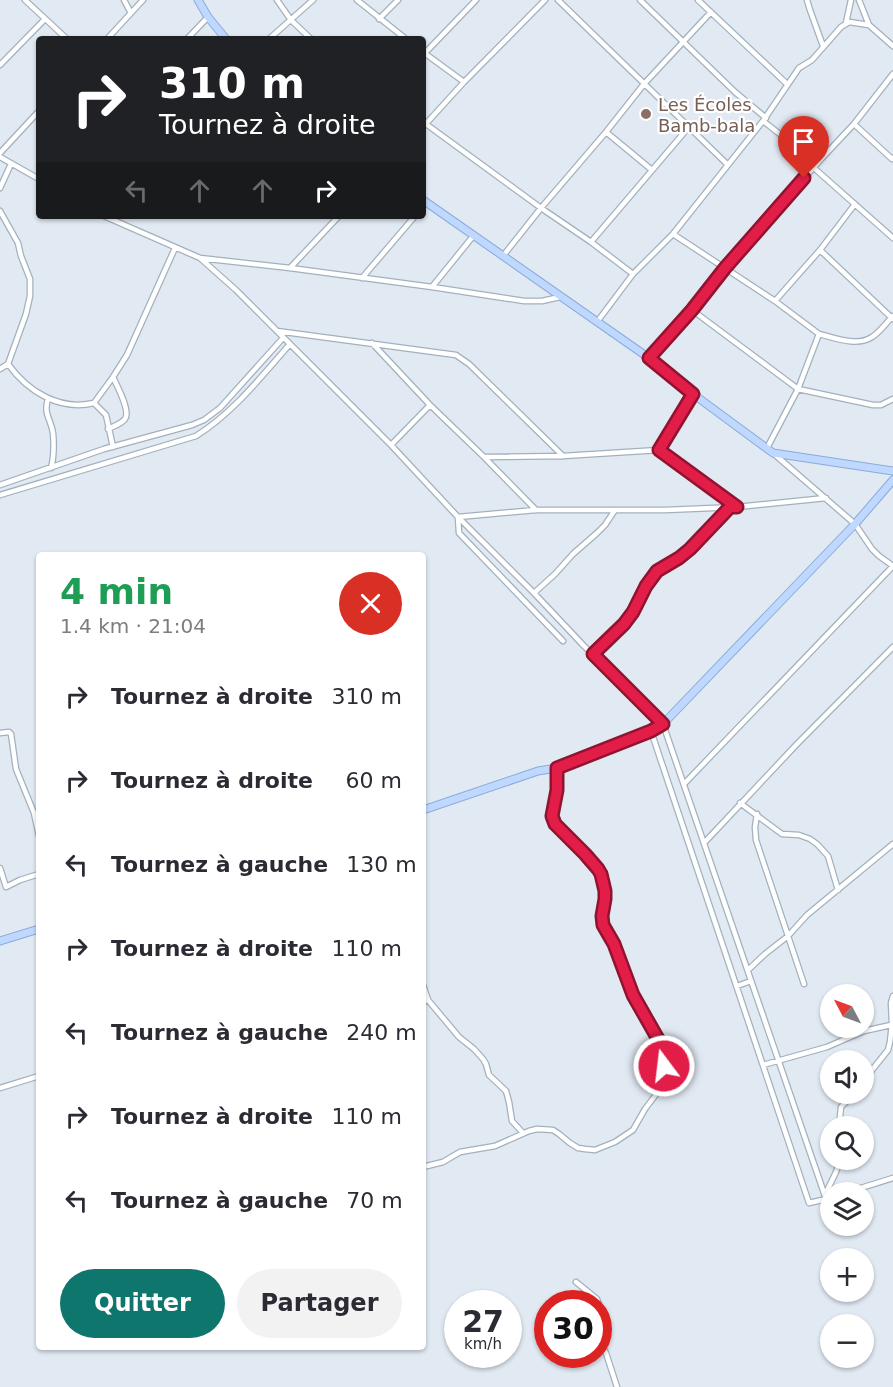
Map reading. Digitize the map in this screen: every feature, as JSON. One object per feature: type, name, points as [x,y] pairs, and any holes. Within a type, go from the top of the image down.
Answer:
[{"type":"street","points":[[24,0],[64,36]]},
{"type":"street","points":[[124,0],[131,13]]},
{"type":"street","points":[[110,36],[143,0]]},
{"type":"street","points":[[198,0],[224,36]]},
{"type":"street","points":[[277,0],[291,20],[308,36]]},
{"type":"street","points":[[272,36],[313,0]]},
{"type":"street","points":[[357,0],[402,36]]},
{"type":"street","points":[[379,19],[398,0]]},
{"type":"street","points":[[426,50],[476,0]]},
{"type":"street","points":[[426,123],[545,0]]},
{"type":"street","points":[[558,0],[728,165]]},
{"type":"street","points":[[640,0],[788,140],[810,154],[823,156]]},
{"type":"street","points":[[698,0],[787,84]]},
{"type":"street","points":[[807,0],[823,46]]},
{"type":"street","points":[[597,322],[633,274],[673,234],[728,165],[764,119],[799,68],[812,60],[846,22],[851,0]]},
{"type":"street","points":[[859,0],[869,25],[893,46]]},
{"type":"street","points":[[503,256],[644,84],[711,12]]},
{"type":"street","points":[[190,36],[208,17]]},
{"type":"street","points":[[0,65],[45,19]]},
{"type":"street","points":[[846,22],[869,25]]},
{"type":"street","points":[[426,54],[464,82]]},
{"type":"street","points":[[649,358],[823,156],[854,124],[893,74]]},
{"type":"street","points":[[36,114],[0,155],[11,164],[36,177]]},
{"type":"street","points":[[854,124],[893,158]]},
{"type":"street","points":[[426,126],[633,274]]},
{"type":"street","points":[[591,242],[688,128]]},
{"type":"street","points":[[606,132],[652,170]]},
{"type":"street","points":[[0,188],[11,164]]},
{"type":"street","points":[[814,168],[893,238]]},
{"type":"street","points":[[426,204],[474,235],[649,358],[770,451],[855,524],[872,549],[893,566],[684,784]]},
{"type":"street","points":[[775,301],[820,250],[855,204]]},
{"type":"street","points":[[0,211],[18,243],[30,279],[30,297],[26,314],[9,364],[0,369]]},
{"type":"street","points":[[111,219],[200,258],[290,268],[524,301],[542,301],[561,297]]},
{"type":"street","points":[[290,268],[336,219]]},
{"type":"street","points":[[362,278],[412,219]]},
{"type":"street","points":[[673,234],[775,301],[819,334],[855,342],[864,341],[873,336],[892,318],[820,250]]},
{"type":"street","points":[[432,287],[474,235]]},
{"type":"street","points":[[9,364],[27,385],[48,399],[82,406],[94,403],[127,355],[176,248]]},
{"type":"street","points":[[200,258],[236,290],[391,445],[458,517],[663,724],[823,1182]]},
{"type":"street","points":[[692,310],[798,389],[873,405],[881,405],[893,399]]},
{"type":"street","points":[[276,330],[456,355],[464,360],[563,456]]},
{"type":"street","points":[[770,451],[798,389],[819,334]]},
{"type":"street","points":[[0,485],[113,447],[204,420],[220,408],[283,338]]},
{"type":"street","points":[[372,343],[430,405],[536,510]]},
{"type":"street","points":[[0,495],[196,436],[217,421],[242,398],[290,344]]},
{"type":"street","points":[[108,429],[124,420],[127,414],[113,377]]},
{"type":"street","points":[[659,450],[693,394]]},
{"type":"street","points":[[48,399],[45,406],[46,414],[53,434],[51,468]]},
{"type":"street","points":[[94,403],[106,415],[113,447]]},
{"type":"street","points":[[391,445],[430,405]]},
{"type":"street","points":[[484,457],[563,456],[659,450],[737,507]]},
{"type":"street","points":[[770,451],[893,471]]},
{"type":"street","points":[[426,809],[538,771],[557,768],[651,731],[663,724],[855,524],[893,480]]},
{"type":"street","points":[[458,517],[536,510],[666,510],[737,507],[826,498]]},
{"type":"street","points":[[593,654],[624,624],[657,571],[690,549],[730,507]]},
{"type":"street","points":[[534,593],[605,525],[615,510]]},
{"type":"street","points":[[458,517],[459,533],[563,641]]},
{"type":"street","points":[[704,843],[893,646]]},
{"type":"street","points":[[651,731],[809,1203],[820,1200]]},
{"type":"street","points":[[0,733],[9,732],[11,734],[16,768],[36,822]]},
{"type":"street","points":[[426,1166],[443,1162],[460,1152],[495,1146],[537,1129],[553,1130],[578,1148],[595,1150],[633,1130],[664,1084],[662,1046],[633,995],[614,944],[603,925],[605,891],[601,874],[553,820],[557,768]]},
{"type":"street","points":[[740,803],[782,834],[799,835],[817,844],[828,856],[838,890]]},
{"type":"street","points":[[757,814],[756,840],[804,984]]},
{"type":"street","points":[[748,970],[788,936],[807,915],[893,844]]},
{"type":"street","points":[[0,868],[6,887],[36,874]]},
{"type":"street","points":[[0,941],[36,931]]},
{"type":"street","points":[[736,986],[752,981]]},
{"type":"street","points":[[874,1068],[888,1050],[891,1042],[893,996]]},
{"type":"street","points":[[426,1001],[483,1059],[489,1075],[507,1094],[512,1121],[523,1133]]},
{"type":"street","points":[[763,1065],[827,1047],[864,1031],[892,1024]]},
{"type":"street","points":[[0,1088],[36,1078]]},
{"type":"street","points":[[874,1184],[893,1178]]},
{"type":"street","points":[[576,1282],[597,1299],[601,1311],[601,1344],[617,1387]]},
{"type":"place","name":"Les Écoles Bamb-bala","points":[[646,114]]},
{"type":"route","points":[[664,1066],[662,1046],[633,995],[614,944],[603,925],[605,891],[601,874],[553,820],[557,768],[651,731],[663,724],[593,654],[624,624],[657,571],[690,549],[730,507],[737,507],[659,450],[693,394],[649,358],[804,178]]}]
